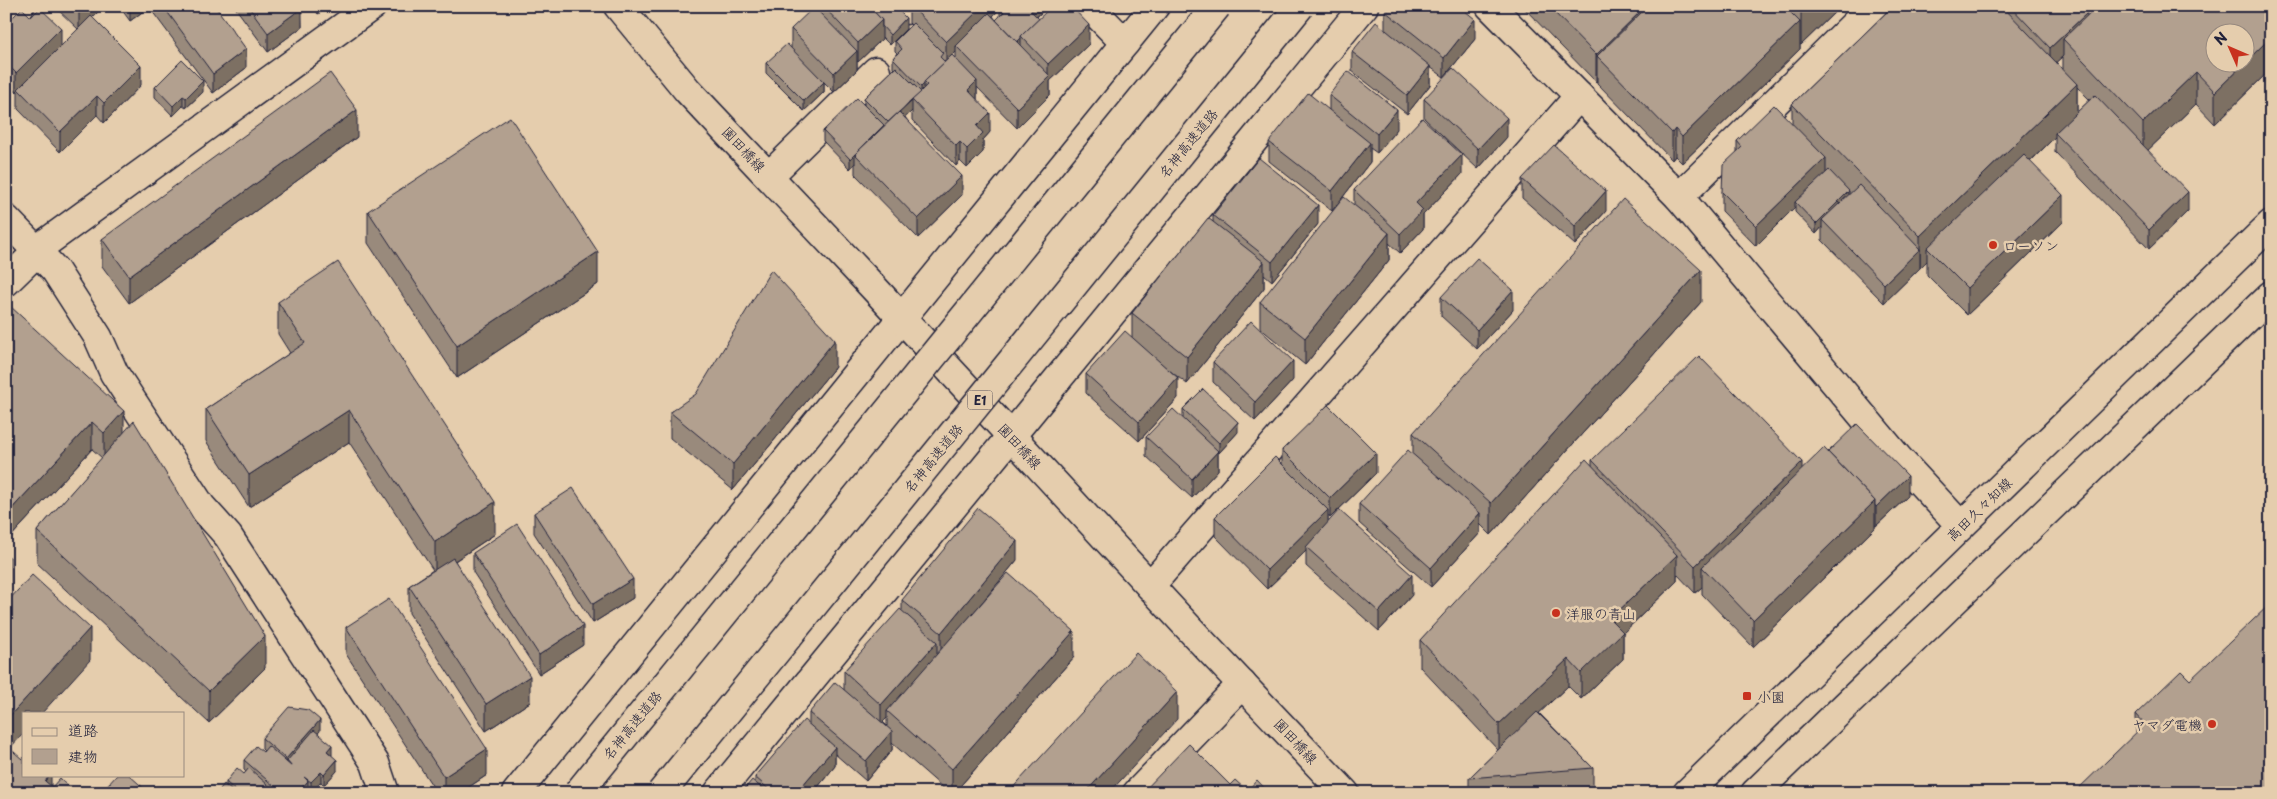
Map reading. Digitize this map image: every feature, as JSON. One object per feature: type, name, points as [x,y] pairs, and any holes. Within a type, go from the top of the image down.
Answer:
[{"type":"main road","points":[[6,20],[20,6]]},
{"type":"main road","points":[[6,282],[37,250],[372,6]]},
{"type":"main road","name":"園田橋線","points":[[618,6],[688,90],[1345,793]]},
{"type":"main road","points":[[1089,6],[1125,43]]},
{"type":"main road","points":[[516,793],[1155,6]]},
{"type":"main road","name":"名神高速道路","points":[[578,793],[1217,6]]},
{"type":"main road","name":"名神高速道路","points":[[660,793],[1300,6]]},
{"type":"main road","points":[[718,793],[1364,6]]},
{"type":"main road","points":[[1490,6],[1679,197],[1898,458],[1961,526]]},
{"type":"main road","points":[[1679,197],[1873,6]]},
{"type":"main road","points":[[769,176],[876,71]]},
{"type":"main road","points":[[1150,586],[1579,96]]},
{"type":"main road","points":[[6,219],[54,270],[98,337],[114,373],[201,506],[228,536],[375,762],[385,793]]},
{"type":"main road","name":"高田久々知線","points":[[1686,793],[2271,224]]},
{"type":"main road","points":[[1755,793],[2271,295]]},
{"type":"main road","points":[[1136,793],[1242,684]]},
{"type":"building","points":[[74,6],[84,6],[79,11]]},
{"type":"building","points":[[163,6],[215,6],[246,49],[213,74]]},
{"type":"building","points":[[248,6],[301,6],[302,8],[268,33]]},
{"type":"building","points":[[823,6],[869,6],[882,20],[858,43]]},
{"type":"building","points":[[869,6],[894,6],[906,18],[890,35],[882,26],[882,20]]},
{"type":"building","points":[[911,6],[983,6],[946,42]]},
{"type":"building","points":[[1001,6],[1037,6],[1031,11],[1039,19],[1017,42],[996,20],[1004,12],[1000,8]]},
{"type":"building","points":[[1052,6],[1071,6],[1089,25],[1048,64],[1021,36]]},
{"type":"building","points":[[1389,6],[1459,6],[1475,19],[1444,58],[1385,11]]},
{"type":"building","points":[[1548,6],[1646,6],[1596,55]]},
{"type":"building","points":[[1648,6],[1784,6],[1800,22],[1682,137],[1675,129],[1672,133],[1597,56]]},
{"type":"building","points":[[1795,6],[1807,6],[1801,13]]},
{"type":"building","points":[[1893,6],[2002,6],[2077,84],[1920,236],[1792,104]]},
{"type":"building","points":[[2010,6],[2080,6],[2087,13],[2050,48]]},
{"type":"building","points":[[2097,6],[2271,6],[2271,37],[2254,54],[2254,22],[2204,22],[2204,72],[2235,72],[2215,92],[2196,72],[2143,123],[2063,39]]},
{"type":"building","points":[[814,7],[857,51],[834,73],[791,29]]},
{"type":"building","points":[[22,8],[31,17],[40,8],[61,28],[16,73],[6,63],[6,24]]},
{"type":"building","points":[[989,13],[1050,76],[1017,108],[956,46]]},
{"type":"building","points":[[91,16],[141,66],[104,103],[97,96],[60,132],[18,89]]},
{"type":"building","points":[[1376,22],[1430,66],[1407,95],[1352,52]]},
{"type":"building","points":[[913,23],[943,53],[940,57],[945,62],[921,87],[893,58],[902,49],[895,41]]},
{"type":"building","points":[[787,44],[824,82],[804,101],[766,63]]},
{"type":"building","points":[[952,55],[977,81],[968,90],[990,113],[977,126],[983,133],[967,149],[960,142],[956,146],[912,100],[927,85],[924,82]]},
{"type":"building","points":[[182,60],[203,81],[186,98],[183,96],[173,106],[155,87]]},
{"type":"building","points":[[896,67],[921,92],[888,122],[864,98]]},
{"type":"building","points":[[1453,68],[1507,118],[1478,149],[1424,99]]},
{"type":"building","points":[[1348,71],[1397,110],[1377,134],[1329,95]]},
{"type":"building","points":[[6,73],[10,77],[6,81]]},
{"type":"building","points":[[330,73],[357,110],[129,276],[102,239]]},
{"type":"building","points":[[1308,93],[1370,143],[1332,191],[1269,142]]},
{"type":"building","points":[[2095,95],[2188,192],[2149,230],[2055,133]]},
{"type":"building","points":[[857,98],[884,125],[850,159],[823,131]]},
{"type":"building","points":[[1774,105],[1826,158],[1756,226],[1722,192],[1723,165],[1742,147],[1737,141]]},
{"type":"building","points":[[899,112],[962,176],[918,219],[855,154]]},
{"type":"building","points":[[510,117],[598,252],[457,346],[368,211]]},
{"type":"building","points":[[1422,118],[1462,155],[1416,203],[1423,210],[1400,234],[1354,190]]},
{"type":"building","points":[[1554,145],[1606,191],[1575,226],[1522,179]]},
{"type":"building","points":[[2024,155],[2063,195],[1967,288],[1927,248]]},
{"type":"building","points":[[1259,158],[1318,205],[1272,262],[1213,215]]},
{"type":"building","points":[[1829,170],[1849,191],[1816,224],[1795,202]]},
{"type":"building","points":[[1859,185],[1920,249],[1884,284],[1822,220]]},
{"type":"building","points":[[1344,197],[1389,233],[1305,338],[1260,302]]},
{"type":"building","points":[[1623,199],[1701,270],[1491,503],[1413,433]]},
{"type":"building","points":[[1208,218],[1264,262],[1187,357],[1132,313]]},
{"type":"building","points":[[1477,258],[1513,290],[1477,330],[1441,297]]},
{"type":"building","points":[[338,262],[495,502],[435,542],[349,410],[249,475],[206,409],[305,343],[278,302]]},
{"type":"building","points":[[771,270],[835,340],[733,464],[670,412],[696,394]]},
{"type":"building","points":[[10,306],[124,411],[104,433],[92,422],[6,515],[6,310]]},
{"type":"building","points":[[1251,321],[1293,361],[1255,402],[1213,362]]},
{"type":"building","points":[[1125,331],[1178,378],[1139,422],[1086,374]]},
{"type":"building","points":[[1699,356],[1802,462],[1695,566],[1592,460]]},
{"type":"building","points":[[1203,389],[1238,422],[1219,443],[1183,409]]},
{"type":"building","points":[[1328,405],[1376,453],[1330,498],[1282,450]]},
{"type":"building","points":[[1173,409],[1218,451],[1192,479],[1146,437]]},
{"type":"building","points":[[134,421],[265,636],[209,691],[37,531]]},
{"type":"building","points":[[1857,424],[1908,476],[1876,507],[1875,501],[1828,452]]},
{"type":"building","points":[[1824,448],[1875,501],[1753,620],[1702,567]]},
{"type":"building","points":[[1408,450],[1480,513],[1431,568],[1359,504]]},
{"type":"building","points":[[1275,457],[1328,510],[1267,570],[1215,517]]},
{"type":"building","name":"洋服の青山","points":[[1586,459],[1677,555],[1610,619],[1623,632],[1581,673],[1568,659],[1499,724],[1420,640]]},
{"type":"building","points":[[573,488],[633,579],[593,604],[534,513]]},
{"type":"building","points":[[978,508],[1017,541],[941,633],[902,600]]},
{"type":"building","points":[[1339,510],[1412,575],[1379,612],[1306,547]]},
{"type":"building","points":[[517,524],[583,626],[539,655],[473,553]]},
{"type":"building","points":[[453,558],[530,676],[486,704],[409,586]]},
{"type":"building","points":[[1008,573],[1074,631],[952,769],[887,711]]},
{"type":"building","points":[[32,575],[90,628],[6,720],[6,603]]},
{"type":"building","points":[[389,599],[487,749],[444,777],[346,627]]},
{"type":"building","name":"ヤマダ電機","points":[[2271,603],[2271,793],[2074,793],[2145,724],[2136,714],[2181,671],[2190,680]]},
{"type":"building","points":[[900,609],[937,642],[881,705],[844,671]]},
{"type":"building","points":[[1136,653],[1177,692],[1085,793],[1008,793]]},
{"type":"building","points":[[835,682],[892,731],[866,761],[809,713]]},
{"type":"building","points":[[289,707],[308,710],[320,720],[286,759],[262,738]]},
{"type":"building","points":[[1537,712],[1593,768],[1469,778]]},
{"type":"building","points":[[804,720],[835,747],[796,793],[773,793],[755,777]]},
{"type":"building","points":[[314,730],[332,745],[327,751],[337,760],[324,775],[321,772],[311,782],[304,777],[308,781],[297,793],[282,793],[244,760],[256,746],[263,752],[268,746],[292,767],[287,761]]},
{"type":"building","points":[[1189,744],[1230,785],[1235,780],[1247,791],[1257,780],[1269,793],[1142,793]]},
{"type":"building","points":[[6,745],[22,759],[22,776],[49,776],[45,781],[52,787],[60,778],[76,793],[6,793]]},
{"type":"building","points":[[237,768],[244,774],[249,768],[277,793],[238,793],[226,782]]},
{"type":"building","points":[[116,776],[130,776],[149,793],[115,793],[107,786]]},
{"type":"building","points":[[752,780],[768,793],[741,793]]},
{"type":"building","points":[[224,784],[234,793],[217,793]]},
{"type":"building","points":[[104,788],[109,793],[100,793]]},
{"type":"place","name":"ローソン","points":[[1993,245]]},
{"type":"place","name":"洋服の青山","points":[[1556,613]]},
{"type":"place","name":"小園","points":[[1747,696]]},
{"type":"place","name":"ヤマダ電機","points":[[2212,724]]}]
